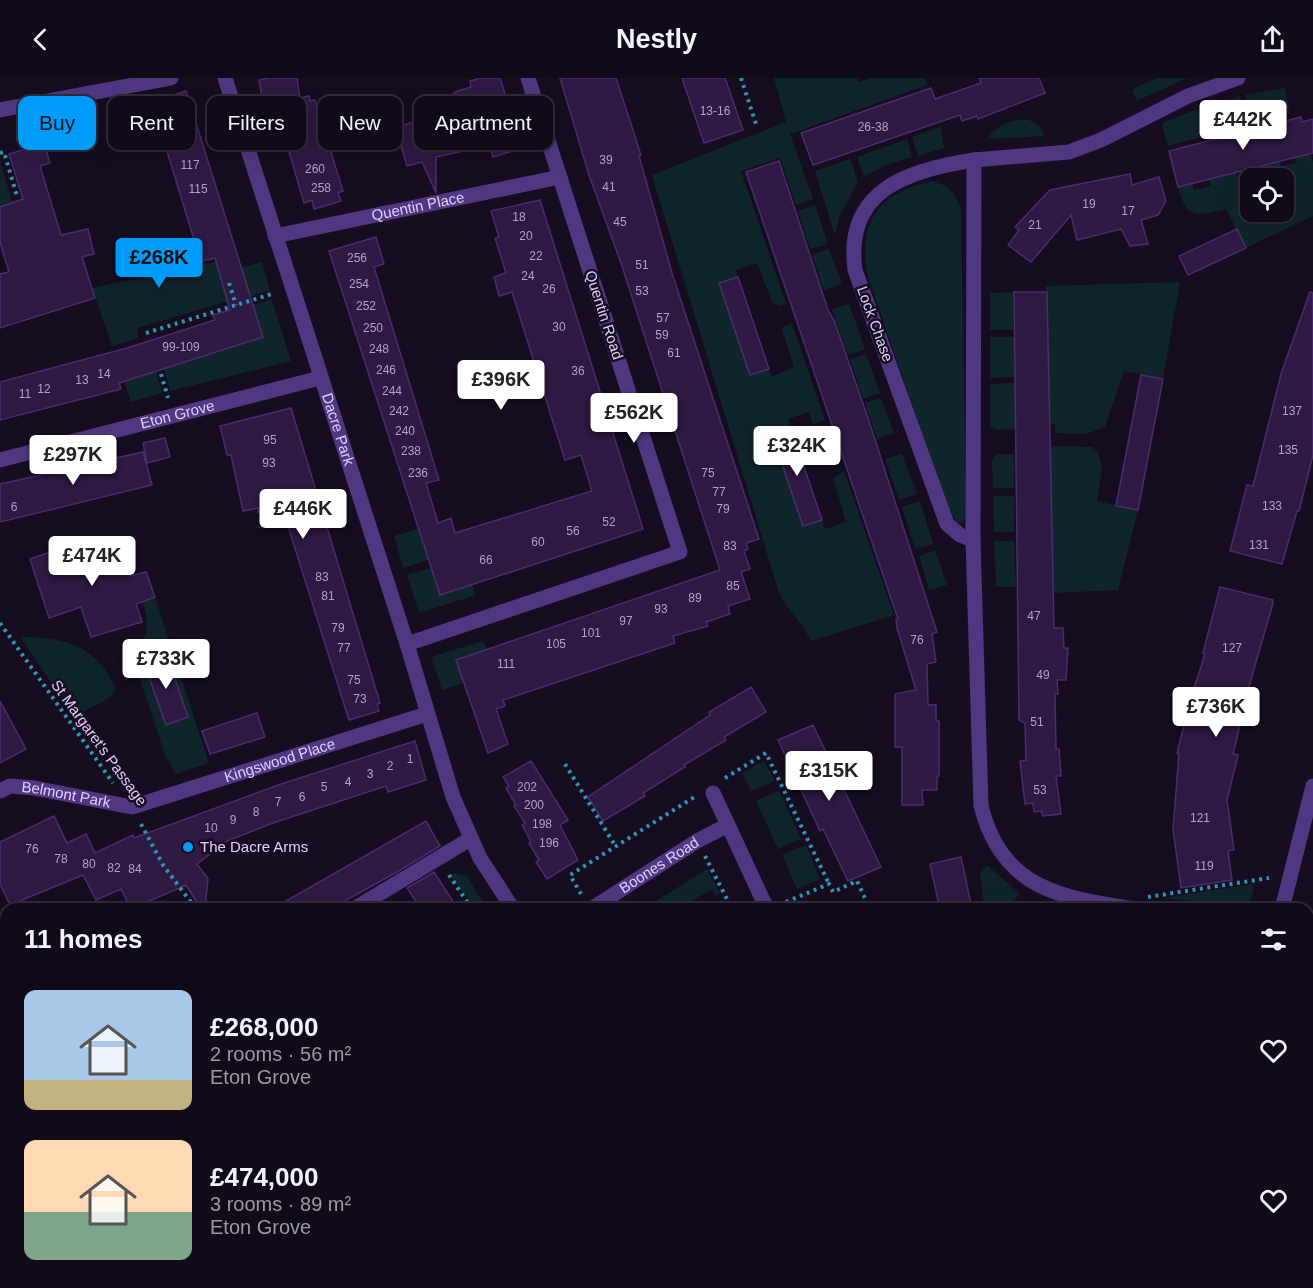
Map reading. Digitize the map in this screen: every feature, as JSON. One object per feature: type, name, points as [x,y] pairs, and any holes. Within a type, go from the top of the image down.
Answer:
[{"type":"street","points":[[0,110],[171,78]]},
{"type":"street","name":"Dacre Park","points":[[225,78],[407,644],[453,797],[470,839],[509,903]]},
{"type":"street","name":"Quentin Road","points":[[407,644],[680,552],[528,78]]},
{"type":"street","name":"Lock Chase","points":[[973,540],[960,535],[947,524],[855,270],[853,253],[858,222],[866,206],[886,186],[948,164],[974,159],[1069,152],[1101,140],[1169,105],[1238,78]]},
{"type":"street","points":[[974,159],[973,540],[979,783],[985,823],[1001,855],[1015,871],[1033,884],[1058,894],[1104,903]]},
{"type":"street","name":"Quentin Place","points":[[275,236],[560,177]]},
{"type":"street","name":"Eton Grove","points":[[0,459],[320,378]]},
{"type":"street","name":"Kingswood Place","points":[[132,807],[427,714]]},
{"type":"street","name":"Belmont Park","points":[[0,791],[10,786],[34,788],[113,806],[132,807]]},
{"type":"street","points":[[1284,903],[1313,786]]},
{"type":"street","points":[[713,793],[771,903]]},
{"type":"street","name":"Boones Road","points":[[600,903],[698,841],[728,825]]},
{"type":"street","points":[[364,903],[470,839]]},
{"type":"path","points":[[741,78],[756,124]]},
{"type":"path","points":[[0,153],[4,152],[17,196]]},
{"type":"path","points":[[229,283],[236,305]]},
{"type":"path","points":[[146,333],[276,292]]},
{"type":"path","name":"St Margaret's Passage","points":[[0,623],[95,761],[132,807],[163,864],[192,903]]},
{"type":"path","points":[[565,764],[616,847]]},
{"type":"path","points":[[698,841],[729,903]]},
{"type":"path","points":[[455,870],[449,875],[468,903]]},
{"type":"path","points":[[1147,897],[1269,878]]},
{"type":"path","points":[[783,903],[829,884],[833,892],[857,881],[867,903]]},
{"type":"shaded area","points":[[774,78],[857,78],[859,82],[871,78],[925,78],[927,85],[790,134],[813,199],[796,205],[780,158],[741,171],[786,304],[780,306],[772,302],[757,263],[736,270],[738,277],[719,283],[750,375],[769,369],[771,377],[794,367],[782,330],[784,326],[792,323],[825,420],[813,424],[809,412],[788,419],[791,428],[772,435],[803,526],[822,520],[825,529],[846,522],[833,478],[844,471],[894,615],[811,641],[779,593],[652,175],[786,122]]},
{"type":"shaded area","points":[[1157,78],[1187,78],[1137,101],[1132,91]]},
{"type":"shaded area","points":[[1285,88],[1290,114],[1252,124],[1245,95]]},
{"type":"shaded area","points":[[1240,96],[1247,126],[1211,135],[1204,107]]},
{"type":"shaded area","points":[[1198,109],[1206,136],[1168,146],[1162,127],[1164,122]]},
{"type":"shaded area","points":[[1026,119],[1038,124],[1045,136],[987,139],[1004,124]]},
{"type":"shaded area","points":[[941,126],[944,148],[918,156],[912,137]]},
{"type":"shaded area","points":[[907,139],[912,157],[886,165],[864,177],[857,157]]},
{"type":"shaded area","points":[[1310,151],[1313,163],[1313,216],[1246,248],[1226,209],[1194,213],[1185,205],[1178,186],[1192,182],[1194,190],[1211,186],[1210,180],[1236,172],[1238,179],[1240,178],[1240,222],[1294,222],[1294,168],[1256,168],[1279,161],[1281,166],[1296,163],[1294,155]]},
{"type":"shaded area","points":[[850,159],[858,182],[839,217],[835,236],[815,171]]},
{"type":"shaded area","points":[[0,161],[13,205],[4,208],[0,207]]},
{"type":"shaded area","points":[[932,181],[951,191],[961,209],[966,516],[964,521],[959,523],[950,514],[868,277],[865,258],[869,226],[885,202],[913,186]]},
{"type":"shaded area","points":[[815,205],[828,244],[810,249],[798,211]]},
{"type":"shaded area","points":[[829,249],[842,284],[824,290],[812,254]]},
{"type":"shaded area","points":[[216,262],[229,301],[137,328],[138,338],[112,346],[92,288]]},
{"type":"shaded area","points":[[262,262],[270,290],[249,297],[240,268]]},
{"type":"shaded area","points":[[1180,282],[1163,379],[1124,371],[1105,427],[1086,434],[1055,433],[1055,424],[1049,424],[1046,286]]},
{"type":"shaded area","points":[[1014,292],[1013,325],[1015,330],[990,330],[990,293]]},
{"type":"shaded area","points":[[272,300],[291,361],[170,391],[164,369],[262,337],[252,305]]},
{"type":"shaded area","points":[[849,304],[865,349],[848,355],[832,309]]},
{"type":"shaded area","points":[[990,337],[1016,337],[1016,377],[990,378]]},
{"type":"shaded area","points":[[866,354],[880,393],[863,399],[850,359]]},
{"type":"shaded area","points":[[156,371],[162,393],[131,402],[124,381]]},
{"type":"shaded area","points":[[1016,383],[1016,429],[996,430],[990,426],[990,384]]},
{"type":"shaded area","points":[[881,398],[894,433],[877,439],[865,403]]},
{"type":"shaded area","points":[[1050,446],[1092,447],[1098,452],[1102,468],[1097,501],[1138,510],[1118,590],[1052,593]]},
{"type":"shaded area","points":[[902,454],[917,494],[899,500],[885,459]]},
{"type":"shaded area","points":[[996,454],[1014,454],[1014,488],[993,488],[992,460]]},
{"type":"shaded area","points":[[993,496],[1014,496],[1014,532],[994,532]]},
{"type":"shaded area","points":[[920,501],[933,544],[915,549],[902,507]]},
{"type":"shaded area","points":[[418,529],[428,560],[403,568],[394,536]]},
{"type":"shaded area","points":[[994,541],[1014,541],[1016,587],[996,587]]},
{"type":"shaded area","points":[[935,550],[947,585],[929,590],[919,556]]},
{"type":"shaded area","points":[[431,568],[440,594],[472,584],[476,595],[419,613],[407,575]]},
{"type":"shaded area","points":[[155,597],[209,763],[176,774],[165,755],[133,658],[146,632],[147,619],[142,602]]},
{"type":"shaded area","points":[[20,637],[65,642],[89,653],[108,674],[116,689],[110,698],[74,716]]},
{"type":"shaded area","points":[[483,641],[487,650],[456,660],[464,683],[442,690],[431,657]]},
{"type":"shaded area","points":[[764,761],[775,781],[751,791],[742,773]]},
{"type":"shaded area","points":[[779,790],[801,839],[778,849],[756,801]]},
{"type":"shaded area","points":[[806,845],[820,879],[797,889],[782,855]]},
{"type":"shaded area","points":[[987,865],[1020,894],[1012,903],[984,903],[980,874]]},
{"type":"shaded area","points":[[707,869],[720,893],[717,896],[712,889],[689,903],[653,903]]},
{"type":"shaded area","points":[[454,873],[467,876],[483,903],[471,903],[451,876]]},
{"type":"shaded area","points":[[1255,884],[1250,903],[1211,903],[1163,898]]},
{"type":"building","points":[[297,78],[300,96],[262,96],[259,80]]},
{"type":"building","points":[[481,78],[500,78],[506,96],[452,96],[455,92],[471,87],[470,81]]},
{"type":"building","points":[[560,78],[616,78],[641,155],[639,156],[672,273],[759,539],[746,543],[748,549],[744,551],[750,569],[741,572],[750,599],[728,606],[730,614],[706,622],[708,626],[673,636],[675,643],[503,700],[505,706],[496,709],[508,744],[488,753],[456,660],[720,570],[621,263],[589,175]]},
{"type":"building","points":[[682,78],[725,78],[743,130],[704,143]]},
{"type":"building","points":[[979,78],[1039,78],[1045,93],[978,119],[977,116],[962,121],[960,115],[813,165],[801,133],[931,88],[935,99],[981,83]]},
{"type":"building","points":[[186,91],[188,96],[171,96]]},
{"type":"building","points":[[309,96],[310,101],[315,100],[318,110],[318,150],[330,150],[343,191],[338,193],[341,201],[314,209],[312,200],[304,203],[289,150],[306,150],[306,97]]},
{"type":"building","points":[[1301,117],[1302,122],[1313,119],[1313,153],[1253,168],[1240,168],[1240,171],[1178,187],[1169,151]]},
{"type":"building","points":[[195,120],[263,337],[119,383],[121,389],[0,420],[0,382],[127,348],[215,320],[213,315],[230,310],[215,258],[202,261],[167,150],[195,150]]},
{"type":"building","points":[[414,122],[414,150],[468,150],[436,157],[436,193],[422,162],[407,166],[402,149],[402,126]]},
{"type":"building","points":[[23,150],[46,150],[50,163],[40,166],[61,235],[88,229],[94,254],[82,257],[95,298],[0,328],[0,274],[9,272],[0,242],[0,207],[23,199],[9,154]]},
{"type":"building","points":[[491,150],[516,150],[493,157]]},
{"type":"building","points":[[779,161],[828,310],[834,320],[869,421],[937,632],[932,634],[936,662],[927,664],[928,705],[936,705],[936,721],[939,721],[939,776],[937,776],[937,790],[922,790],[923,805],[902,805],[902,747],[895,747],[895,694],[916,690],[897,628],[896,620],[898,619],[746,172]]},
{"type":"building","points":[[1130,174],[1132,185],[1159,177],[1166,201],[1158,215],[1141,220],[1148,244],[1130,246],[1121,229],[1077,240],[1071,215],[1031,262],[1008,245],[1019,230],[1015,227],[1050,190]]},
{"type":"building","points":[[540,200],[643,529],[440,595],[329,251],[376,237],[384,264],[374,267],[439,480],[426,483],[438,523],[451,518],[455,533],[592,491],[581,455],[565,460],[512,292],[499,296],[494,277],[506,273],[495,238],[499,237],[491,211]]},
{"type":"building","points":[[1237,229],[1246,248],[1188,275],[1179,256]]},
{"type":"building","points":[[738,277],[769,369],[750,375],[719,283]]},
{"type":"building","points":[[1014,292],[1047,292],[1054,628],[1063,628],[1064,648],[1068,648],[1066,680],[1057,680],[1058,694],[1055,694],[1056,749],[1059,749],[1061,776],[1056,776],[1061,814],[1043,816],[1041,811],[1034,812],[1033,803],[1025,804],[1020,761],[1026,760],[1025,723],[1019,720]]},
{"type":"building","points":[[1310,292],[1313,293],[1313,455],[1299,511],[1297,511],[1282,564],[1230,551],[1247,485],[1253,486],[1281,374]]},
{"type":"building","points":[[1141,375],[1163,379],[1138,510],[1116,506]]},
{"type":"building","points":[[291,408],[380,703],[377,704],[379,711],[349,720],[282,507],[258,512],[258,508],[243,511],[231,455],[227,455],[220,426]]},
{"type":"building","points":[[791,428],[822,520],[803,526],[772,434]]},
{"type":"building","points":[[165,438],[170,457],[147,463],[143,443]]},
{"type":"building","points":[[143,452],[152,485],[0,522],[0,484]]},
{"type":"building","points":[[119,542],[131,576],[146,572],[155,597],[136,604],[142,622],[91,637],[81,607],[49,618],[30,559],[71,545],[75,556]]},
{"type":"building","points":[[1220,587],[1273,600],[1273,603],[1233,754],[1238,755],[1227,800],[1234,850],[1228,851],[1232,880],[1181,888],[1173,829],[1179,754],[1177,753],[1205,654],[1203,653]]},
{"type":"building","points":[[167,655],[188,717],[166,725],[144,663]]},
{"type":"building","points":[[751,687],[766,712],[724,737],[726,740],[643,793],[645,796],[603,821],[588,797],[710,715],[709,712]]},
{"type":"building","points":[[0,701],[26,749],[0,763]]},
{"type":"building","points":[[257,713],[265,737],[210,754],[202,731]]},
{"type":"building","points":[[813,725],[881,867],[848,881],[823,829],[820,831],[778,740]]},
{"type":"building","points":[[415,741],[426,780],[388,792],[386,786],[273,823],[227,841],[197,864],[208,879],[206,903],[197,903],[186,885],[145,903],[128,903],[121,889],[96,900],[83,875],[15,903],[9,903],[0,884],[0,842],[54,816],[67,843],[86,834],[95,853],[133,835],[134,838],[281,784]]},
{"type":"building","points":[[531,761],[568,820],[560,825],[578,860],[547,879],[536,862],[539,860],[522,825],[525,823],[514,806],[516,805],[506,788],[509,786],[503,777]]},
{"type":"building","points":[[426,821],[440,846],[341,903],[282,903]]},
{"type":"building","points":[[961,857],[971,903],[939,903],[930,864]]},
{"type":"building","points":[[434,872],[454,903],[417,903],[407,888]]},
{"type":"place","name":"The Dacre Arms","points":[[188,847]]}]
